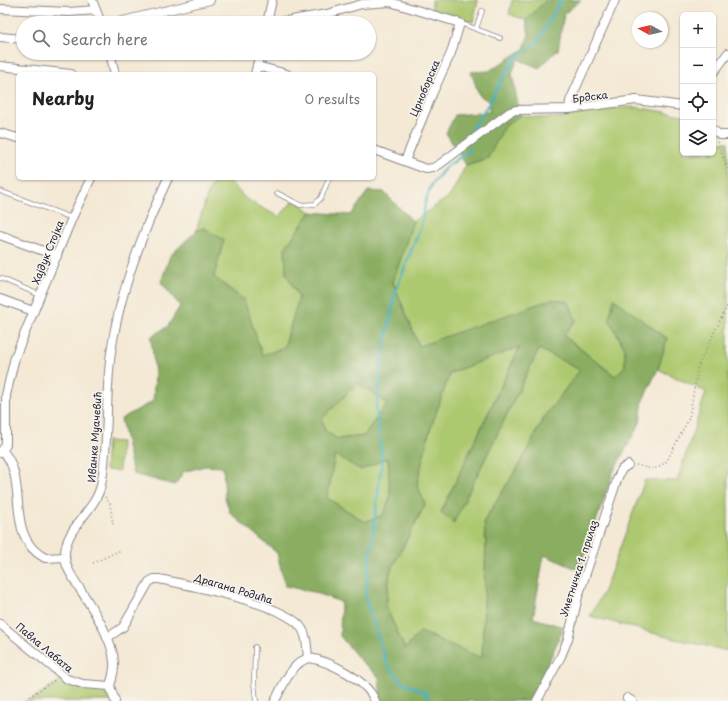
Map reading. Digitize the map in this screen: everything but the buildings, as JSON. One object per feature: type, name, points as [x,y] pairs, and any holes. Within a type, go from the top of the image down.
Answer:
[{"type":"street","points":[[92,0],[98,16]]},
{"type":"street","points":[[143,16],[210,0]]},
{"type":"street","points":[[269,16],[272,0]]},
{"type":"street","name":"Брдска","points":[[615,0],[570,101],[569,109],[636,100],[680,106]]},
{"type":"street","points":[[315,16],[362,4],[390,2],[460,23]]},
{"type":"street","points":[[0,9],[69,12],[96,10]]},
{"type":"street","name":"Црноборска","points":[[405,161],[433,92],[451,53],[460,23]]},
{"type":"street","points":[[0,38],[16,39]]},
{"type":"street","points":[[716,69],[728,53]]},
{"type":"street","points":[[112,60],[115,72]]},
{"type":"street","points":[[258,60],[256,70],[272,72]]},
{"type":"street","points":[[0,66],[53,72]]},
{"type":"street","points":[[376,151],[422,168],[430,169],[452,156],[510,112],[516,110],[569,109]]},
{"type":"street","points":[[716,132],[720,135],[728,135]]},
{"type":"street","points":[[0,133],[16,137]]},
{"type":"street","name":"Хајдук Стојка","points":[[65,557],[44,558],[30,546],[21,528],[13,470],[10,460],[1,452],[6,445],[5,417],[10,373],[40,294],[72,218],[90,180]]},
{"type":"street","name":"Иванке Муачевић","points":[[65,557],[66,547],[70,537],[101,487],[107,385],[112,346],[118,318],[144,234],[167,180]]},
{"type":"street","points":[[0,235],[57,256]]},
{"type":"street","points":[[0,299],[33,311]]},
{"type":"street","name":"Уметничка 1. прилаз","points":[[536,701],[561,656],[568,639],[578,597],[618,477],[622,469],[628,464]]},
{"type":"street","points":[[65,557],[70,573],[91,607],[106,638],[114,661],[110,686],[115,701]]},
{"type":"street","name":"Драгана Родића","points":[[106,638],[123,627],[149,582],[154,579],[159,579],[216,591],[289,617],[302,630],[307,646],[308,658]]},
{"type":"street","name":"Павла Лабата","points":[[0,624],[61,675],[72,682],[110,686]]},
{"type":"street","points":[[275,701],[298,665],[308,658],[325,663],[356,678],[369,690],[375,701]]},
{"type":"lane","points":[[476,29],[482,11]]},
{"type":"lane","points":[[460,23],[500,38]]},
{"type":"lane","points":[[277,193],[300,205],[315,204],[321,198],[328,180]]},
{"type":"lane","name":"Хајдук Стојка","points":[[0,191],[72,218]]},
{"type":"lane","name":"Хајдук Стојка","points":[[0,278],[40,294]]},
{"type":"lane","points":[[255,647],[254,682],[256,701]]},
{"type":"path","points":[[716,141],[728,169]]},
{"type":"path","points":[[628,464],[650,469],[659,467],[667,461],[689,418],[698,366],[728,304]]},
{"type":"path","points":[[104,492],[102,496],[110,504],[113,525]]},
{"type":"path","points":[[93,563],[122,550]]},
{"type":"path","points":[[23,701],[36,694],[61,675]]},
{"type":"green space","points":[[432,0],[478,0],[473,22],[432,10]]},
{"type":"green space","points":[[512,0],[546,0],[526,20],[509,14]]},
{"type":"green space","points":[[546,0],[581,0],[564,14],[558,50],[539,68],[518,59],[512,73],[520,115],[504,127],[488,158],[466,165],[446,133],[455,115],[489,112],[490,102],[479,95],[471,72],[489,71],[524,49],[529,34],[526,20]]},
{"type":"green space","points":[[635,107],[680,114],[680,156],[716,156],[716,141],[728,142],[728,651],[675,639],[590,616],[604,591],[645,480],[677,481],[706,392],[658,369],[667,338],[614,300],[609,319],[625,349],[625,366],[615,376],[564,336],[419,346],[393,282],[413,221],[450,196],[466,165],[488,158],[504,127],[520,115],[543,118],[564,117],[597,110]]},
{"type":"green space","points":[[214,180],[228,180],[246,199],[279,217],[294,200],[311,212],[285,248],[286,273],[299,297],[284,348],[262,355],[244,300],[214,277],[204,228],[196,231],[208,193]]},
{"type":"green space","points":[[368,191],[384,192],[413,221],[393,282],[419,346],[552,299],[569,302],[576,320],[564,336],[615,376],[625,366],[625,349],[609,319],[614,299],[667,339],[658,369],[643,400],[640,423],[614,470],[579,570],[544,555],[533,618],[564,627],[541,679],[527,701],[381,701],[379,677],[360,660],[340,636],[341,602],[313,592],[285,586],[277,553],[230,513],[225,497],[223,467],[205,466],[183,472],[175,485],[133,474],[121,419],[153,401],[155,375],[151,337],[168,326],[180,306],[161,282],[170,256],[196,231],[204,228],[224,240],[214,277],[244,300],[262,355],[284,348],[299,297],[286,273],[285,248],[311,212],[351,215]],"holes":[[[520,347],[441,512],[453,524],[539,349],[580,370],[545,416],[518,467],[484,521],[486,545],[482,658],[420,632],[405,649],[386,607],[390,572],[425,504],[417,484],[429,433],[450,373]],[[358,383],[387,403],[364,436],[338,439],[325,431],[322,419]],[[335,455],[361,470],[388,458],[390,498],[383,515],[365,522],[327,498]]]},
{"type":"green space","points":[[520,346],[441,512],[453,524],[539,349],[580,370],[545,416],[518,467],[484,521],[486,545],[482,659],[420,632],[405,649],[386,607],[390,572],[425,505],[417,484],[429,433],[450,373]]},
{"type":"green space","points":[[358,383],[387,403],[364,436],[338,439],[325,431],[322,419]]},
{"type":"green space","points":[[107,441],[121,442],[119,471],[105,470]]},
{"type":"green space","points":[[335,454],[388,457],[390,498],[383,515],[365,522],[327,498]]},
{"type":"green space","points":[[63,679],[68,685],[101,689],[111,701],[28,701]]},
{"type":"waterway","points":[[469,139],[473,127],[490,102],[500,82],[517,56],[537,43],[561,0]]},
{"type":"waterway","points":[[429,701],[426,693],[402,682],[387,664],[365,598],[382,460],[376,408],[385,343],[396,290],[421,226],[426,199],[432,184],[446,167],[469,151],[469,147]]}]
